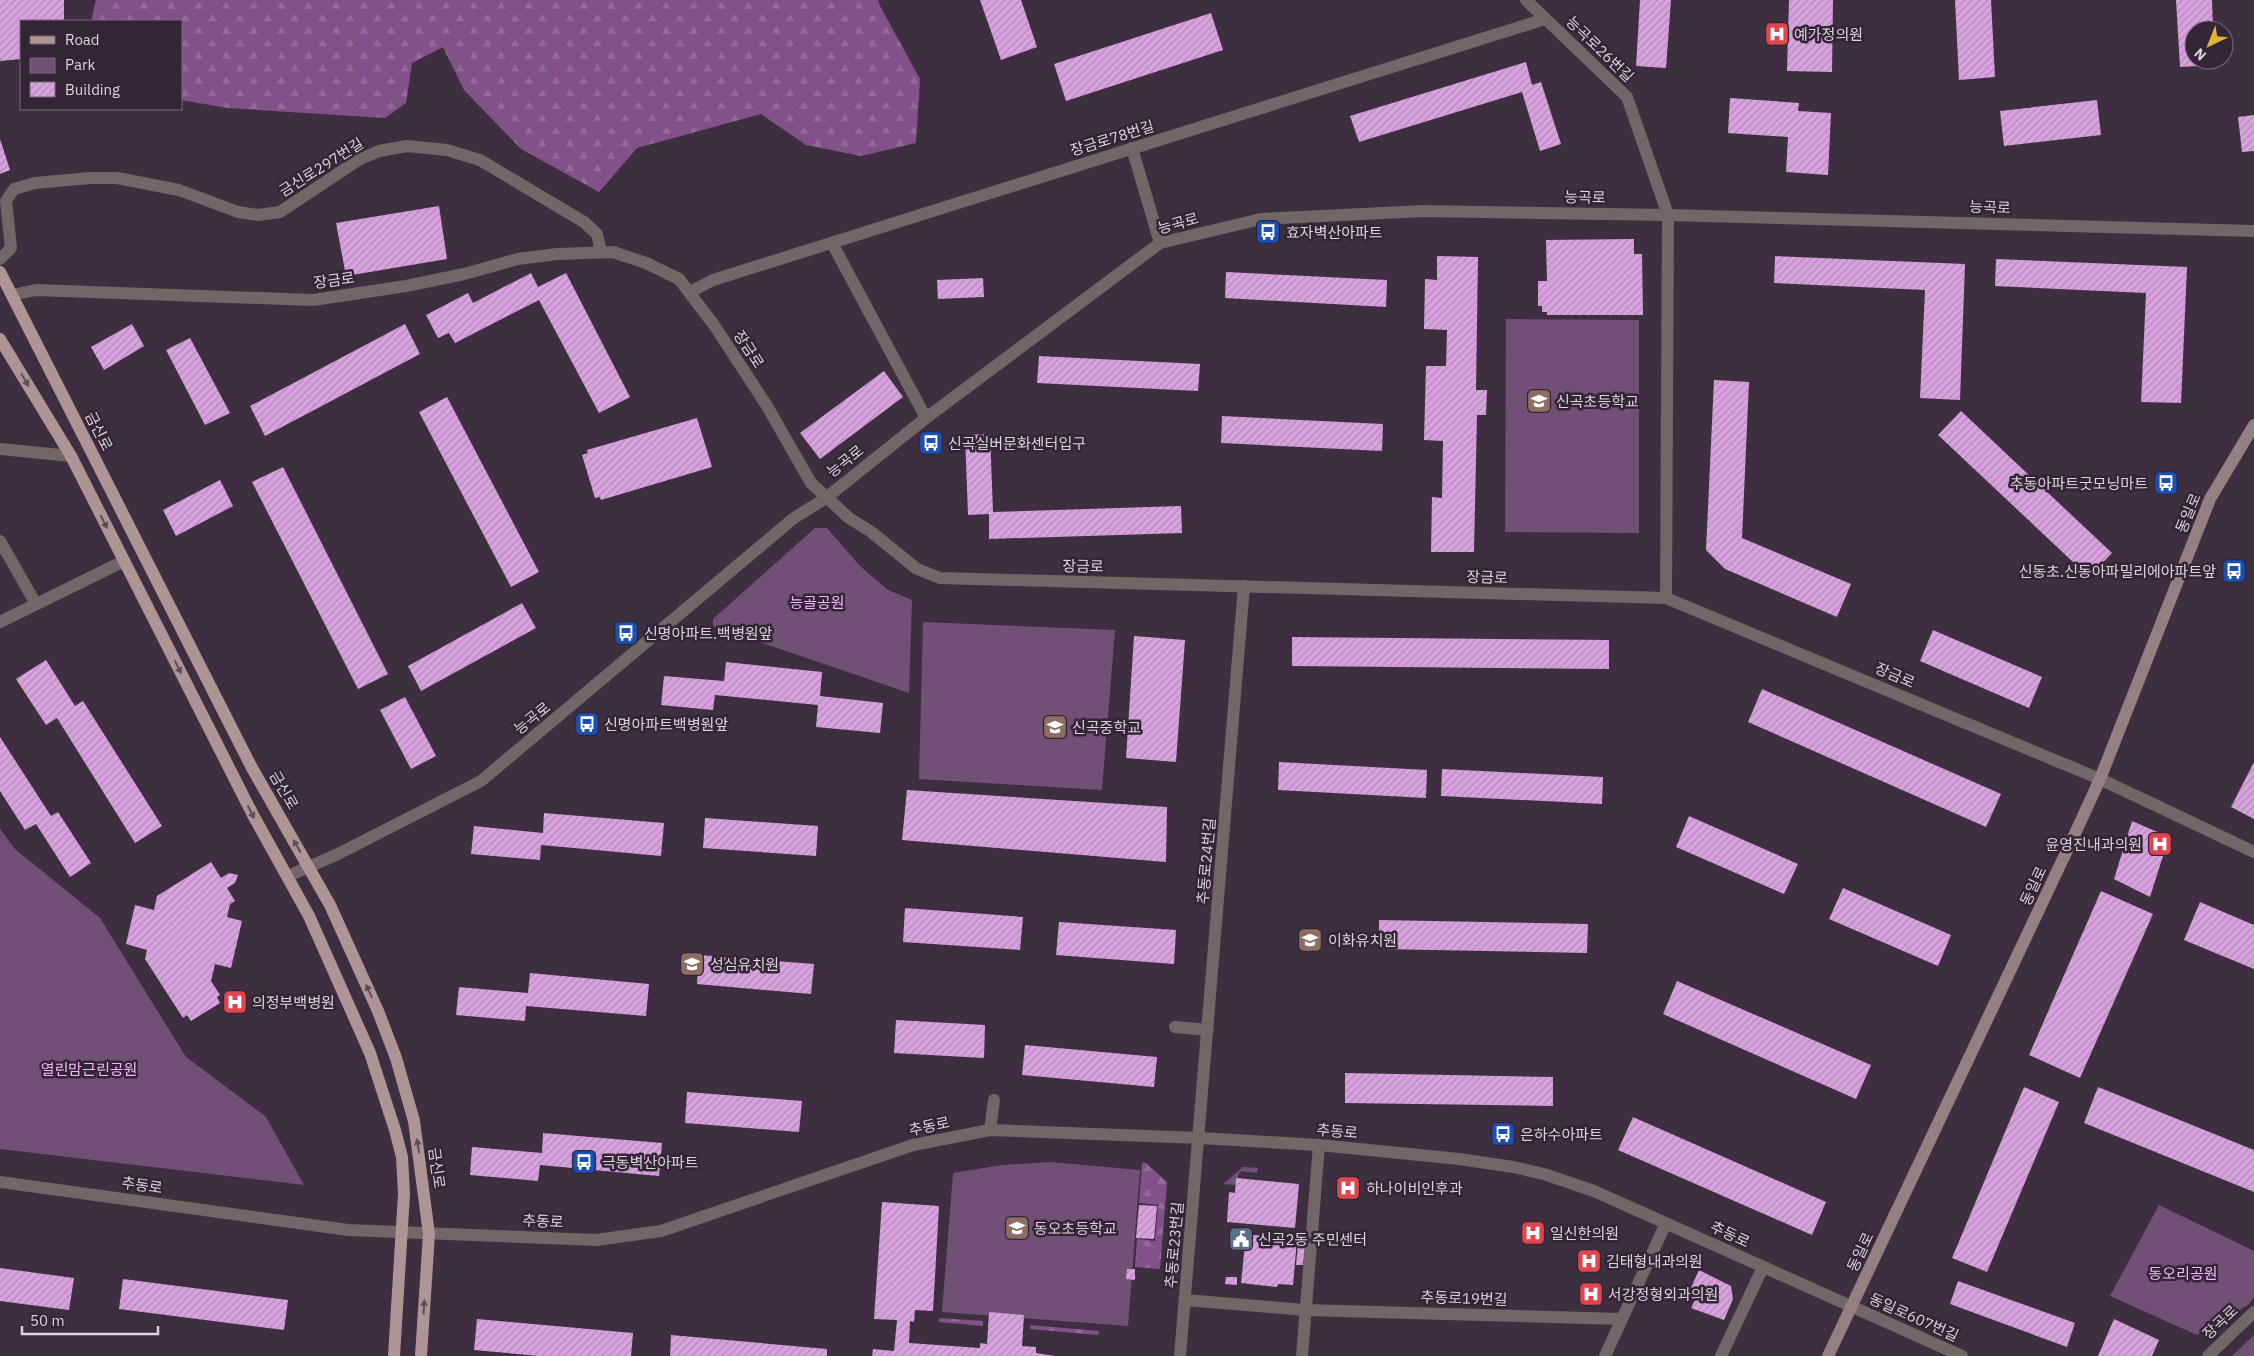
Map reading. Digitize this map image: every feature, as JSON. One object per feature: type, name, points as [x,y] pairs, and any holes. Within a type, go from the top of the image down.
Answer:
[{"type":"main road","name":"금신로","points":[[1,276],[248,759],[330,905],[378,1011],[396,1058],[414,1121],[429,1234],[421,1356]]},
{"type":"main road","points":[[0,339],[70,456],[253,815],[309,916],[370,1053],[396,1130],[402,1157],[404,1185],[394,1356]]},
{"type":"street","name":"능곡로26번길","points":[[1526,0],[1627,98],[1668,215],[1666,598]]},
{"type":"street","name":"장금로78번길","points":[[690,292],[713,280],[1545,18]]},
{"type":"street","name":"금신로297번길","points":[[0,258],[10,248],[6,201],[14,189],[35,183],[90,178],[117,178],[179,190],[238,212],[258,215],[280,212],[292,206],[366,156],[379,151],[407,146],[447,150],[480,160],[584,222],[597,234],[601,252]]},
{"type":"street","points":[[1132,148],[1160,243]]},
{"type":"street","name":"능곡로","points":[[288,876],[338,854],[481,781],[794,518],[826,498],[926,418],[1160,243],[1261,219],[1424,211],[1668,215],[2254,230]]},
{"type":"street","points":[[832,243],[926,418]]},
{"type":"street","name":"장금로","points":[[12,296],[36,290],[313,300],[406,286],[464,274],[518,259],[557,254],[613,252],[666,272],[679,279],[690,292],[767,406],[811,483],[826,498],[916,569],[940,578],[1666,598],[2100,779],[2254,852]]},
{"type":"street","name":"동일로","points":[[1828,1356],[2100,779],[2210,499],[2254,425]]},
{"type":"street","points":[[0,449],[70,456]]},
{"type":"street","points":[[0,541],[36,604]]},
{"type":"street","points":[[0,622],[124,561]]},
{"type":"street","name":"추동로24번길","points":[[1200,1138],[1244,586]]},
{"type":"street","points":[[1175,1027],[1208,1030]]},
{"type":"street","points":[[990,1130],[994,1100]]},
{"type":"street","name":"추동로","points":[[0,1182],[348,1230],[596,1240],[661,1231],[913,1145],[990,1130],[1200,1138],[1318,1145],[1459,1159],[1513,1167],[1544,1174],[1594,1191],[1852,1307]]},
{"type":"street","name":"추동로23번길","points":[[1180,1356],[1200,1138]]},
{"type":"street","points":[[1302,1356],[1318,1145]]},
{"type":"street","points":[[1605,1356],[1666,1223]]},
{"type":"street","points":[[1721,1356],[1763,1267]]},
{"type":"street","name":"추동로19번길","points":[[1186,1300],[1305,1310],[1622,1319]]},
{"type":"street","name":"동일로607번길","points":[[1852,1307],[1962,1356]]},
{"type":"street","name":"장곡로","points":[[2208,1356],[2254,1312]]},
{"type":"green space","points":[[96,0],[878,0],[920,79],[916,143],[861,156],[806,145],[761,114],[637,148],[599,192],[521,149],[464,90],[443,47],[412,63],[406,103],[385,118],[228,108],[182,100],[182,20],[91,20]]},
{"type":"green space","points":[[1506,319],[1639,320],[1639,533],[1505,532]]},
{"type":"green space","name":"능골공원","points":[[815,528],[827,528],[860,566],[888,590],[912,600],[909,693],[713,626],[713,619]]},
{"type":"green space","points":[[923,622],[1115,630],[1102,790],[919,779]]},
{"type":"green space","name":"열린맘근린공원","points":[[0,829],[15,849],[100,918],[186,1057],[266,1117],[304,1185],[0,1149]]},
{"type":"green space","points":[[1050,1162],[1140,1170],[1128,1326],[942,1312],[953,1173],[1002,1165]]},
{"type":"green space","points":[[1142,1163],[1146,1163],[1167,1182],[1160,1269],[1135,1267],[1137,1239],[1155,1241],[1158,1205],[1139,1203]]},
{"type":"green space","points":[[1243,1167],[1258,1168],[1257,1173],[1240,1171],[1235,1185],[1223,1184]]},
{"type":"green space","name":"동오리공원","points":[[2159,1205],[2254,1251],[2254,1297],[2248,1305],[2197,1335],[2110,1296]]},
{"type":"green space","points":[[939,1318],[983,1321],[983,1326],[939,1322]]},
{"type":"green space","points":[[1030,1325],[1099,1331],[1098,1335],[1030,1329]]},
{"type":"green space","points":[[2254,1335],[2254,1356],[2232,1356]]},
{"type":"building","points":[[0,0],[64,0],[64,20],[20,20],[20,59],[0,61]]},
{"type":"building","points":[[980,0],[1021,0],[1037,47],[1001,60]]},
{"type":"building","points":[[1640,0],[1671,0],[1666,68],[1636,66]]},
{"type":"building","points":[[1789,0],[1833,0],[1832,72],[1787,71]]},
{"type":"building","points":[[1955,0],[1991,0],[1995,77],[1959,80]]},
{"type":"building","points":[[2176,0],[2212,0],[2213,20],[2184,20],[2184,67],[2180,67]]},
{"type":"building","points":[[1211,13],[1223,50],[1066,101],[1054,64]]},
{"type":"building","points":[[1526,62],[1532,85],[1541,82],[1561,144],[1540,151],[1522,92],[1359,142],[1350,116]]},
{"type":"building","points":[[1730,98],[1799,103],[1798,111],[1831,113],[1828,175],[1786,172],[1788,137],[1728,133]]},
{"type":"building","points":[[2097,100],[2101,135],[2004,146],[2000,111]]},
{"type":"building","points":[[2254,115],[2254,151],[2242,152],[2238,117]]},
{"type":"building","points":[[0,139],[10,170],[0,174]]},
{"type":"building","points":[[439,206],[447,259],[346,276],[336,223]]},
{"type":"building","points":[[1634,239],[1634,254],[1642,254],[1643,315],[1547,315],[1547,312],[1542,312],[1542,306],[1538,306],[1538,281],[1547,281],[1546,240]]},
{"type":"building","points":[[1437,256],[1478,257],[1476,390],[1487,390],[1486,415],[1477,415],[1474,552],[1431,552],[1432,497],[1442,498],[1443,441],[1424,440],[1426,366],[1446,366],[1447,330],[1424,329],[1425,279],[1437,280]]},
{"type":"building","points":[[1775,256],[1965,264],[1960,400],[1920,398],[1925,290],[1774,283]]},
{"type":"building","points":[[1996,259],[2187,267],[2181,403],[2141,402],[2146,293],[1995,286]]},
{"type":"building","points":[[1226,272],[1387,280],[1386,307],[1225,298]]},
{"type":"building","points":[[531,273],[538,287],[566,273],[630,397],[599,413],[539,300],[455,343],[449,333],[438,338],[426,315],[468,293],[473,303]]},
{"type":"building","points":[[983,278],[984,297],[938,299],[937,280]]},
{"type":"building","points":[[132,324],[144,346],[104,370],[91,347]]},
{"type":"building","points":[[405,324],[420,354],[265,436],[250,406]]},
{"type":"building","points":[[190,338],[230,413],[205,425],[166,350]]},
{"type":"building","points":[[1039,356],[1200,364],[1198,391],[1037,383]]},
{"type":"building","points":[[884,371],[903,397],[820,459],[800,433]]},
{"type":"building","points":[[1714,380],[1749,382],[1742,538],[1851,584],[1837,617],[1725,569],[1706,550]]},
{"type":"building","points":[[447,397],[539,572],[511,587],[419,412]]},
{"type":"building","points":[[1961,411],[2112,553],[2089,577],[1938,435]]},
{"type":"building","points":[[1222,416],[1383,424],[1382,451],[1221,443]]},
{"type":"building","points":[[697,418],[712,467],[601,500],[600,497],[595,498],[582,455],[588,453],[587,450]]},
{"type":"building","points":[[990,434],[993,512],[1181,506],[1182,533],[989,539],[989,514],[968,515],[965,435]]},
{"type":"building","points":[[283,467],[388,674],[358,689],[252,482]]},
{"type":"building","points":[[220,480],[233,506],[176,536],[163,510]]},
{"type":"building","points":[[522,603],[536,628],[421,691],[408,666]]},
{"type":"building","points":[[1933,630],[2042,677],[2029,708],[1920,661]]},
{"type":"building","points":[[1134,636],[1185,640],[1176,762],[1126,758]]},
{"type":"building","points":[[1292,637],[1609,640],[1609,669],[1292,666]]},
{"type":"building","points":[[46,660],[75,706],[83,701],[162,826],[135,843],[57,718],[46,725],[16,679]]},
{"type":"building","points":[[726,662],[822,672],[820,696],[883,703],[880,733],[816,727],[818,705],[715,695],[713,710],[661,705],[664,676],[724,681]]},
{"type":"building","points":[[1762,689],[2001,794],[1986,827],[1748,722]]},
{"type":"building","points":[[405,697],[436,756],[411,769],[380,710]]},
{"type":"building","points":[[0,737],[51,816],[58,812],[91,863],[70,877],[36,824],[25,830],[0,791]]},
{"type":"building","points":[[1279,762],[1427,770],[1426,798],[1278,790]]},
{"type":"building","points":[[2254,762],[2254,819],[2231,807]]},
{"type":"building","points":[[1442,769],[1603,777],[1602,804],[1441,796]]},
{"type":"building","points":[[907,790],[1167,807],[1166,862],[902,840]]},
{"type":"building","points":[[544,813],[664,823],[661,856],[541,845],[540,860],[471,854],[474,826],[543,833]]},
{"type":"building","points":[[1689,816],[1798,864],[1784,894],[1676,847]]},
{"type":"building","points":[[705,818],[818,826],[816,856],[703,848]]},
{"type":"building","points":[[2132,821],[2169,837],[2150,897],[2114,879]]},
{"type":"building","points":[[211,862],[221,878],[229,873],[238,875],[235,883],[227,888],[235,901],[230,904],[227,917],[242,921],[231,968],[215,964],[211,981],[220,995],[217,997],[220,1003],[191,1021],[187,1015],[183,1018],[145,959],[147,950],[126,944],[135,905],[154,910],[157,896]]},
{"type":"building","points":[[1843,888],[1951,935],[1938,966],[1829,919]]},
{"type":"building","points":[[2101,891],[2153,914],[2080,1078],[2029,1055]]},
{"type":"building","points":[[2200,902],[2254,925],[2254,969],[2184,940]]},
{"type":"building","points":[[905,908],[1023,917],[1020,950],[903,942]]},
{"type":"building","points":[[1379,920],[1588,924],[1587,953],[1379,949]]},
{"type":"building","points":[[1059,922],[1176,930],[1174,964],[1056,955]]},
{"type":"building","points":[[699,955],[814,964],[811,994],[697,984]]},
{"type":"building","points":[[530,973],[649,984],[646,1016],[526,1006],[525,1021],[456,1015],[459,987],[528,993]]},
{"type":"building","points":[[1677,981],[1871,1065],[1856,1099],[1663,1014]]},
{"type":"building","points":[[896,1020],[985,1025],[984,1058],[894,1053]]},
{"type":"building","points":[[1025,1045],[1157,1057],[1154,1087],[1022,1075]]},
{"type":"building","points":[[1345,1073],[1553,1077],[1553,1106],[1345,1103]]},
{"type":"building","points":[[2024,1087],[2059,1102],[1987,1272],[1952,1258]]},
{"type":"building","points":[[2098,1087],[2254,1150],[2254,1192],[2084,1123]]},
{"type":"building","points":[[687,1092],[802,1101],[799,1132],[685,1123]]},
{"type":"building","points":[[1633,1117],[1826,1202],[1812,1235],[1618,1150]]},
{"type":"building","points":[[543,1133],[662,1143],[659,1176],[540,1165],[538,1181],[470,1175],[472,1147],[542,1153]]},
{"type":"building","points":[[1236,1178],[1299,1184],[1295,1228],[1227,1222],[1229,1192],[1235,1193]]},
{"type":"building","points":[[882,1202],[939,1206],[933,1311],[915,1310],[914,1322],[910,1321],[909,1343],[980,1348],[980,1343],[987,1344],[989,1312],[1024,1315],[1022,1346],[1036,1347],[1036,1353],[1055,1356],[872,1356],[873,1349],[894,1351],[897,1320],[874,1319]]},
{"type":"building","points":[[1139,1205],[1157,1206],[1154,1239],[1136,1238]]},
{"type":"building","points":[[1244,1234],[1297,1239],[1293,1285],[1278,1284],[1277,1287],[1241,1283],[1245,1244],[1241,1243],[1239,1238]]},
{"type":"building","points":[[1298,1245],[1305,1246],[1303,1265],[1296,1265]]},
{"type":"building","points":[[0,1268],[74,1278],[69,1310],[0,1301]]},
{"type":"building","points":[[1127,1269],[1135,1269],[1135,1280],[1126,1279]]},
{"type":"building","points":[[1699,1270],[1731,1286],[1733,1299],[1724,1320],[1691,1308],[1697,1296],[1688,1294]]},
{"type":"building","points":[[1226,1277],[1237,1277],[1237,1285],[1225,1284]]},
{"type":"building","points":[[123,1279],[288,1300],[284,1330],[119,1309]]},
{"type":"building","points":[[1958,1281],[2075,1323],[2067,1347],[1950,1304]]},
{"type":"building","points":[[477,1319],[633,1333],[631,1356],[539,1356],[474,1350]]},
{"type":"building","points":[[2114,1319],[2159,1340],[2152,1356],[2098,1356]]},
{"type":"building","points":[[671,1335],[827,1349],[827,1356],[670,1356]]},
{"type":"place","name":"예가정의원","points":[[1777,34]]},
{"type":"place","name":"효자벽산아파트","points":[[1268,232]]},
{"type":"place","name":"신곡초등학교","points":[[1539,401]]},
{"type":"place","name":"신곡실버문화센터입구","points":[[931,443]]},
{"type":"place","name":"추동아파트굿모닝마트","points":[[2166,483]]},
{"type":"place","name":"신동초.신동아파밀리에아파트앞","points":[[2234,571]]},
{"type":"place","name":"신명아파트.백병원앞","points":[[626,633]]},
{"type":"place","name":"신명아파트백병원앞","points":[[587,724]]},
{"type":"place","name":"신곡중학교","points":[[1055,727]]},
{"type":"place","name":"윤영진내과의원","points":[[2160,844]]},
{"type":"place","name":"이화유치원","points":[[1310,940]]},
{"type":"place","name":"성심유치원","points":[[692,964]]},
{"type":"place","name":"의정부백병원","points":[[235,1002]]},
{"type":"place","name":"은하수아파트","points":[[1503,1134]]},
{"type":"place","name":"극동벽산아파트","points":[[584,1162]]},
{"type":"place","name":"하나이비인후과","points":[[1348,1188]]},
{"type":"place","name":"동오초등학교","points":[[1017,1228]]},
{"type":"place","name":"일신한의원","points":[[1533,1233]]},
{"type":"place","name":"신곡2동 주민센터","points":[[1241,1239]]},
{"type":"place","name":"김태형내과의원","points":[[1589,1261]]},
{"type":"place","name":"서강정형외과의원","points":[[1591,1294]]}]
